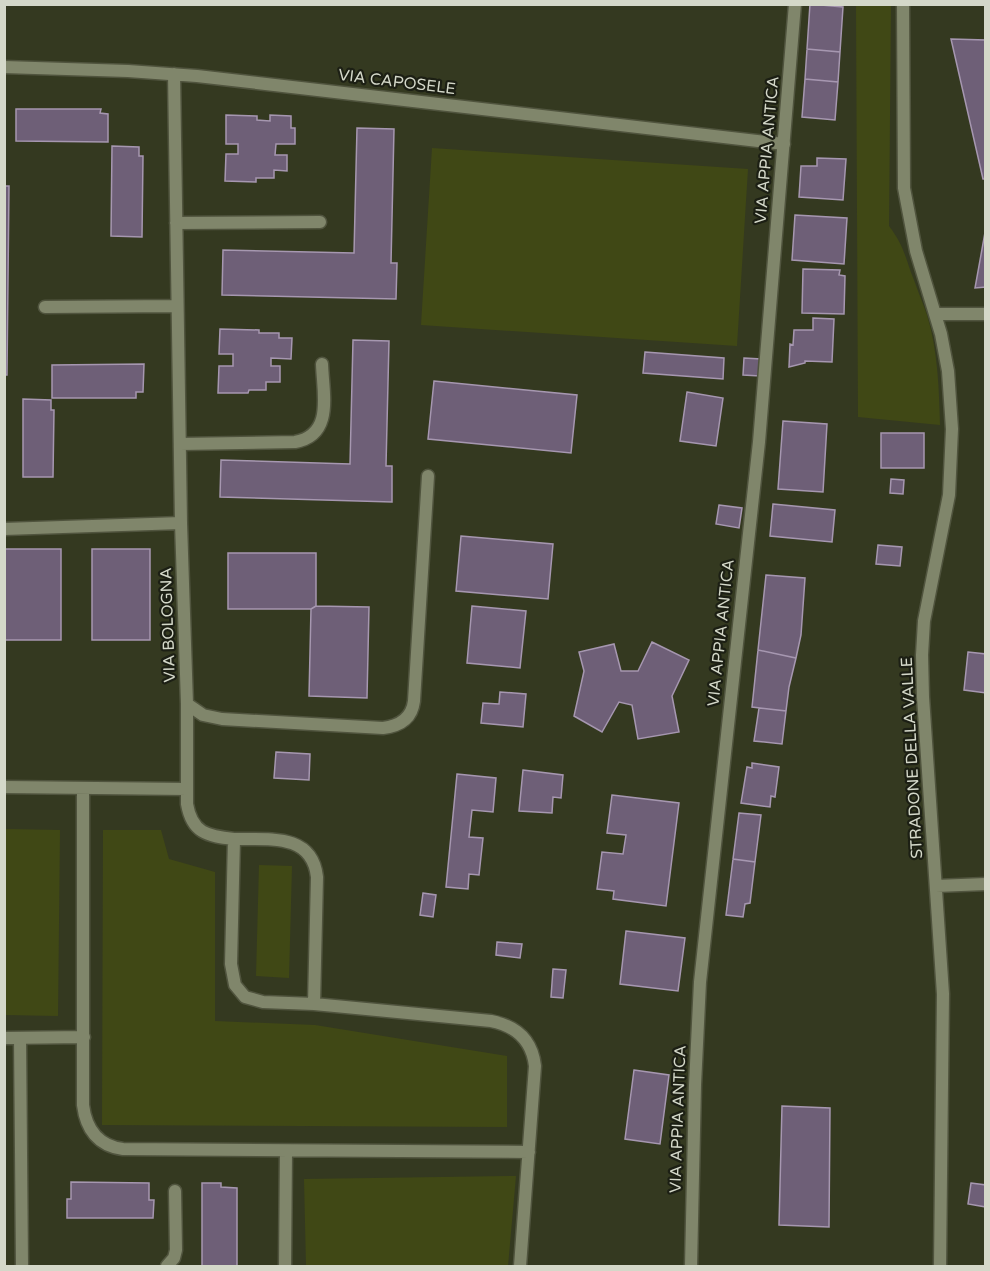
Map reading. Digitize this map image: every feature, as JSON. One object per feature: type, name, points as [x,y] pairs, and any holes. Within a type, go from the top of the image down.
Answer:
[{"type":"street","name":"VIA APPIA ANTICA","points":[[691,1266],[700,982],[759,442],[795,4]]},
{"type":"street","name":"STRADONE DELLA VALLE","points":[[903,4],[904,188],[916,251],[936,314],[948,371],[952,447],[949,495],[928,595],[922,655],[922,697],[944,1027],[940,1266]]},
{"type":"street","name":"VIA CAPOSELE","points":[[4,67],[174,74],[784,144]]},
{"type":"street","name":"VIA BOLOGNA","points":[[174,74],[181,524],[187,704],[203,715],[222,719],[383,728],[398,725],[405,720],[414,701],[428,476]]},
{"type":"street","points":[[176,223],[320,222]]},
{"type":"street","points":[[45,307],[177,306]]},
{"type":"street","points":[[936,314],[986,314]]},
{"type":"street","points":[[180,444],[295,442],[310,437],[316,433],[322,418],[322,364]]},
{"type":"street","points":[[4,529],[181,524]]},
{"type":"street","points":[[187,704],[188,812],[194,826],[210,835],[234,839],[291,841],[300,845],[312,859],[317,877],[314,1004]]},
{"type":"street","points":[[4,787],[188,789]]},
{"type":"street","points":[[83,789],[84,1112],[90,1130],[101,1142],[123,1149],[529,1152]]},
{"type":"street","points":[[234,839],[231,964],[235,985],[245,997],[253,1001],[314,1004],[491,1020],[515,1030],[527,1041],[534,1055],[535,1066],[520,1266]]},
{"type":"street","points":[[936,886],[986,884]]},
{"type":"street","points":[[4,1038],[84,1037]]},
{"type":"street","points":[[20,1038],[22,1266]]},
{"type":"street","points":[[285,1266],[286,1151]]},
{"type":"street","points":[[167,1266],[174,1258],[176,1250],[175,1191]]},
{"type":"green space","points":[[856,5],[891,5],[889,226],[904,253],[931,329],[937,370],[940,425],[858,417]]},
{"type":"green space","points":[[432,148],[748,169],[737,346],[421,325]]},
{"type":"green space","points":[[5,829],[60,830],[58,1016],[5,1015]]},
{"type":"green space","points":[[103,830],[161,830],[169,859],[215,872],[215,1021],[315,1025],[507,1056],[507,1127],[102,1125]]},
{"type":"green space","points":[[259,865],[292,866],[289,978],[256,976]]},
{"type":"green space","points":[[516,1176],[508,1266],[306,1266],[304,1179]]},
{"type":"building","points":[[810,4],[843,7],[840,52],[807,49]]},
{"type":"building","points":[[951,39],[986,40],[986,179],[983,179]]},
{"type":"building","points":[[807,49],[840,52],[838,82],[805,79]]},
{"type":"building","points":[[805,79],[838,82],[835,120],[802,117]]},
{"type":"building","points":[[16,109],[101,109],[100,113],[108,114],[108,142],[16,141]]},
{"type":"building","points":[[226,115],[257,116],[257,120],[270,121],[270,115],[291,116],[291,128],[295,128],[295,144],[276,144],[275,155],[287,155],[287,171],[274,170],[274,178],[256,178],[256,182],[225,181],[226,154],[238,154],[238,144],[226,144]]},
{"type":"building","points":[[357,128],[394,129],[391,263],[397,263],[396,299],[222,295],[223,250],[354,253]]},
{"type":"building","points":[[112,146],[139,147],[139,156],[143,156],[142,237],[111,236]]},
{"type":"building","points":[[817,158],[846,159],[843,200],[799,197],[801,166],[817,166]]},
{"type":"building","points":[[4,186],[9,186],[7,375],[4,375]]},
{"type":"building","points":[[795,215],[847,218],[844,264],[792,260]]},
{"type":"building","points":[[986,227],[986,287],[975,288]]},
{"type":"building","points":[[803,269],[840,270],[839,275],[845,276],[844,314],[802,313]]},
{"type":"building","points":[[813,318],[834,319],[832,362],[805,361],[805,363],[789,367],[790,344],[793,345],[794,330],[813,330]]},
{"type":"building","points":[[220,329],[259,330],[259,333],[279,333],[279,338],[292,338],[291,359],[271,358],[271,366],[280,366],[280,382],[266,382],[266,390],[249,390],[248,393],[218,393],[219,366],[233,366],[233,354],[219,354]]},
{"type":"building","points":[[353,340],[389,341],[386,466],[392,466],[392,502],[220,497],[221,460],[350,464]]},
{"type":"building","points":[[645,352],[724,358],[723,379],[643,373]]},
{"type":"building","points":[[744,358],[761,359],[760,376],[743,375]]},
{"type":"building","points":[[144,364],[143,392],[136,392],[136,398],[52,398],[52,365]]},
{"type":"building","points":[[434,381],[577,395],[571,453],[428,439]]},
{"type":"building","points":[[687,392],[723,398],[716,446],[680,441]]},
{"type":"building","points":[[23,399],[51,400],[51,410],[54,410],[53,477],[23,477]]},
{"type":"building","points":[[783,421],[827,424],[823,492],[778,489]]},
{"type":"building","points":[[881,433],[924,433],[924,468],[881,468]]},
{"type":"building","points":[[891,479],[904,480],[903,494],[890,493]]},
{"type":"building","points":[[773,504],[835,510],[832,542],[770,536]]},
{"type":"building","points":[[719,505],[742,508],[739,528],[716,524]]},
{"type":"building","points":[[461,536],[553,544],[548,599],[456,591]]},
{"type":"building","points":[[878,545],[902,547],[900,566],[876,564]]},
{"type":"building","points":[[4,549],[61,549],[61,640],[4,640]]},
{"type":"building","points":[[92,549],[150,549],[150,640],[92,640]]},
{"type":"building","points":[[228,553],[316,553],[316,606],[311,609],[228,609]]},
{"type":"building","points":[[766,575],[805,578],[801,635],[796,658],[758,650]]},
{"type":"building","points":[[316,606],[369,607],[367,698],[309,696],[311,609]]},
{"type":"building","points":[[472,606],[526,611],[520,668],[467,663]]},
{"type":"building","points":[[652,642],[689,660],[672,696],[679,732],[638,739],[632,705],[619,702],[602,732],[574,716],[584,671],[579,652],[614,644],[621,671],[638,671]]},
{"type":"building","points":[[758,650],[796,658],[786,711],[752,707]]},
{"type":"building","points":[[968,652],[986,654],[986,693],[964,690]]},
{"type":"building","points":[[500,692],[526,694],[523,727],[481,723],[483,703],[499,704]]},
{"type":"building","points":[[759,708],[786,711],[782,744],[754,741]]},
{"type":"building","points":[[276,752],[310,754],[309,780],[274,778]]},
{"type":"building","points":[[752,763],[779,767],[775,797],[771,796],[770,807],[741,803],[747,767],[752,768]]},
{"type":"building","points":[[523,770],[563,775],[561,798],[553,797],[552,813],[519,811]]},
{"type":"building","points":[[457,774],[496,778],[493,812],[472,810],[469,837],[483,838],[479,875],[469,874],[468,889],[446,887]]},
{"type":"building","points":[[612,795],[679,803],[666,906],[613,899],[614,891],[597,889],[602,852],[623,854],[626,835],[607,833]]},
{"type":"building","points":[[739,813],[761,815],[755,862],[733,859]]},
{"type":"building","points":[[733,859],[755,862],[750,903],[745,904],[743,917],[726,915]]},
{"type":"building","points":[[423,893],[436,895],[433,917],[420,915]]},
{"type":"building","points":[[626,931],[685,938],[678,991],[620,984]]},
{"type":"building","points":[[497,942],[522,944],[520,958],[496,955]]},
{"type":"building","points":[[553,969],[566,970],[563,998],[551,997]]},
{"type":"building","points":[[634,1070],[669,1075],[660,1144],[625,1139]]},
{"type":"building","points":[[782,1106],[830,1108],[829,1227],[779,1225]]},
{"type":"building","points":[[71,1182],[149,1183],[149,1200],[154,1200],[153,1218],[67,1218],[67,1199],[71,1199]]},
{"type":"building","points":[[202,1183],[221,1183],[221,1187],[237,1188],[237,1266],[202,1266]]},
{"type":"building","points":[[971,1183],[986,1185],[986,1207],[968,1204]]}]
